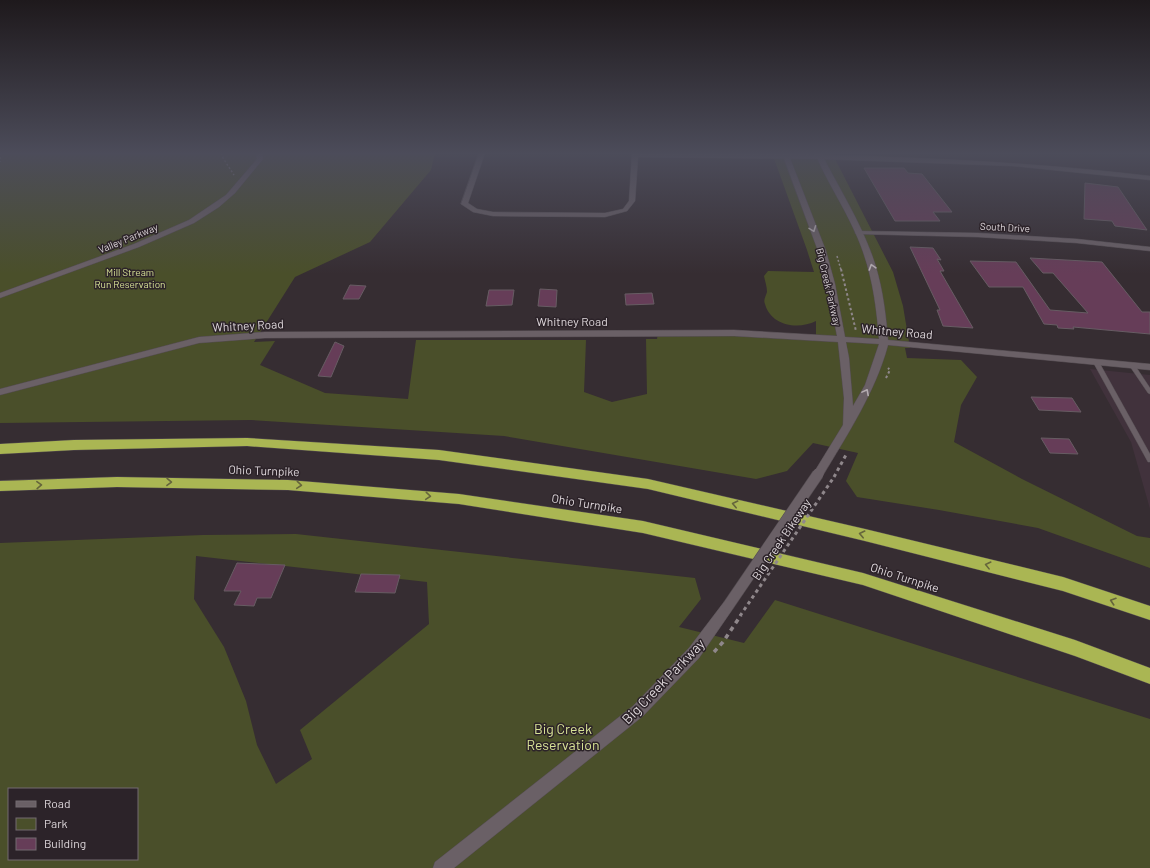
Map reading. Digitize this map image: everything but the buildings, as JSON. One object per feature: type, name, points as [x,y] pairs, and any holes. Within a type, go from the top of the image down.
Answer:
[{"type":"highway","points":[[0,449],[82,445],[247,442],[439,455],[648,484],[865,535],[1063,584],[1150,613]]},
{"type":"highway","name":"Ohio Turnpike","points":[[0,486],[117,482],[288,484],[459,499],[643,527],[863,579],[1075,648],[1150,676]]},
{"type":"street","name":"Valley Parkway","points":[[0,296],[134,247],[187,224],[209,211],[231,194]]},
{"type":"street","points":[[467,194],[464,204],[475,211],[493,214],[605,215],[625,210],[632,201],[632,194]]},
{"type":"street","name":"Big Creek Parkway","points":[[800,194],[822,251],[831,284],[845,358],[849,398],[848,427]]},
{"type":"street","name":"Big Creek Parkway","points":[[441,868],[638,711],[694,652],[728,606],[818,474],[848,427],[870,385],[884,342],[880,299],[872,266],[859,233],[839,194]]},
{"type":"street","name":"South Drive","points":[[859,233],[978,235],[1077,241],[1150,249]]},
{"type":"street","name":"Whitney Road","points":[[0,392],[199,340],[265,335],[734,332],[884,342],[1150,367]]},
{"type":"lane","points":[[1096,362],[1150,460]]},
{"type":"lane","points":[[1132,365],[1150,392]]},
{"type":"path","name":"Big Creek Bikeway","points":[[744,610],[834,477]]},
{"type":"shaded area","points":[[1090,369],[1150,375],[1150,509],[1131,442]]},
{"type":"green space","name":"Mill Stream Run Reservation","points":[[0,194],[411,194],[370,242],[295,277],[254,342],[275,341],[260,365],[325,393],[408,399],[416,340],[586,340],[584,392],[612,402],[647,394],[646,339],[657,339],[658,333],[816,339],[816,321],[801,325],[786,324],[773,317],[768,311],[764,302],[767,292],[764,276],[768,271],[814,272],[787,194],[853,194],[893,272],[903,306],[910,348],[905,348],[907,358],[961,360],[977,377],[961,405],[954,442],[1022,479],[1137,536],[1150,538],[1150,568],[1038,528],[857,497],[846,481],[858,453],[813,443],[787,471],[756,479],[504,436],[251,420],[0,423]]},
{"type":"green space","name":"Big Creek Reservation","points":[[296,534],[695,578],[701,599],[679,627],[744,643],[775,600],[1150,719],[1150,868],[0,868],[0,543],[203,535]],"holes":[[[196,556],[427,582],[429,624],[300,730],[312,759],[276,784],[257,745],[246,701],[224,647],[194,599]]]}]
